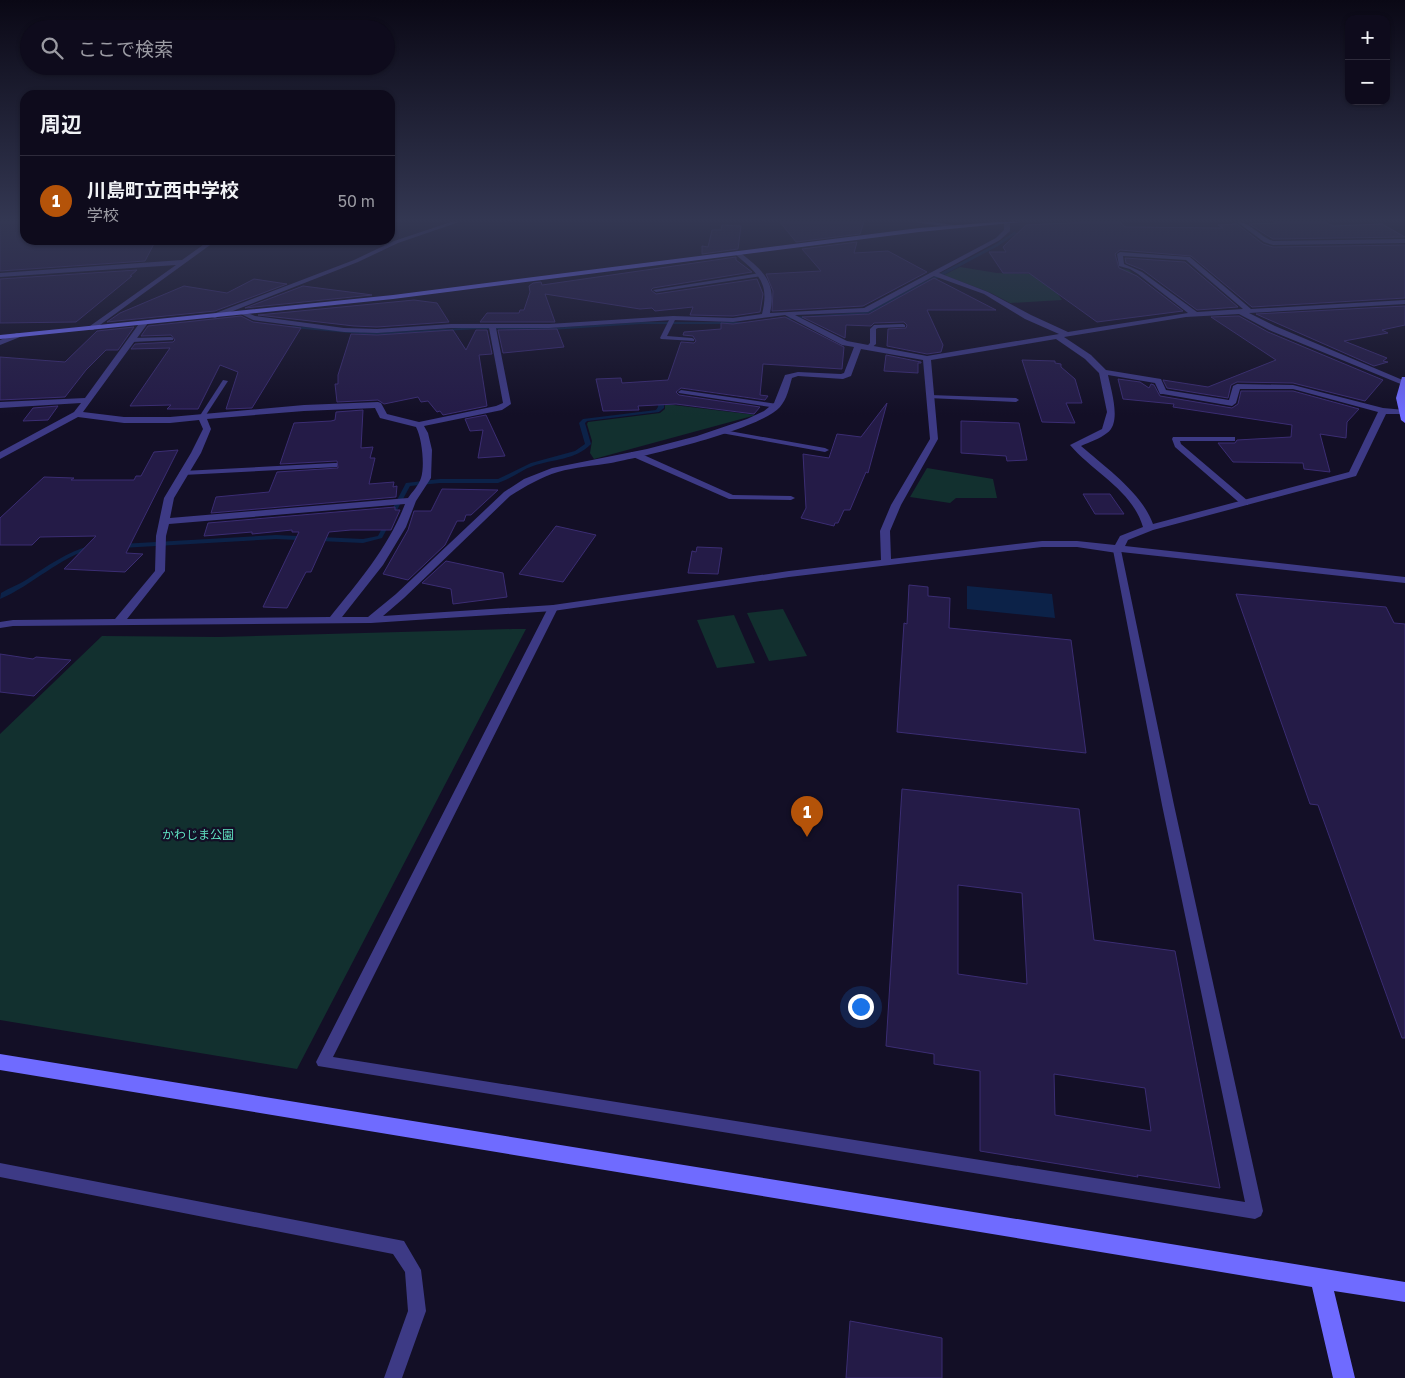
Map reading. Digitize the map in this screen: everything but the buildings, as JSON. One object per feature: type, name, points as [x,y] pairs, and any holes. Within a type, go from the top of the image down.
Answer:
[{"type":"street","points":[[93,328],[150,286]]},
{"type":"street","points":[[212,316],[290,286]]},
{"type":"street","points":[[0,337],[243,313],[477,286]]},
{"type":"street","points":[[765,316],[770,300],[769,286]]},
{"type":"street","points":[[243,313],[253,318],[358,331],[600,324],[673,318],[733,320],[786,313],[865,310],[910,286]]},
{"type":"street","points":[[966,286],[986,294],[1062,335],[1103,372],[1111,412],[1108,426],[1075,445],[1119,484],[1144,513],[1149,528]]},
{"type":"street","points":[[1158,286],[1196,315]]},
{"type":"street","points":[[1221,286],[1249,311]]},
{"type":"street","points":[[786,313],[824,333],[858,346],[927,358],[1196,315],[1405,302]]},
{"type":"street","points":[[1103,372],[1158,381],[1163,392],[1232,403],[1236,386],[1293,387],[1404,416],[1400,398],[1404,381],[1272,328],[1239,312]]},
{"type":"street","points":[[0,456],[77,414],[144,323]]},
{"type":"street","points":[[77,414],[124,420],[170,420],[304,408],[378,405],[383,416],[419,425],[499,408],[507,404],[492,326]]},
{"type":"street","points":[[0,343],[16,336]]},
{"type":"street","points":[[371,620],[400,596],[508,494],[528,480],[550,471],[634,454],[721,431],[764,416],[777,406],[788,377],[798,374],[843,377],[848,374],[858,346]]},
{"type":"street","points":[[886,563],[885,531],[896,505],[934,439],[927,358]]},
{"type":"street","points":[[0,405],[87,400]]},
{"type":"street","points":[[1116,550],[1124,538],[1149,528],[1353,474],[1382,411]]},
{"type":"street","points":[[119,621],[160,571],[161,536],[166,521],[169,498],[196,453],[207,429],[202,417]]},
{"type":"street","points":[[333,621],[378,565],[401,527],[411,501],[426,478],[427,450],[424,433],[419,425]]},
{"type":"street","points":[[166,521],[411,501]]},
{"type":"street","points":[[0,625],[13,623],[119,621],[371,620],[553,608],[789,574],[1042,544],[1077,544],[1116,550],[1405,580]]},
{"type":"street","points":[[0,633],[13,623]]},
{"type":"street","points":[[0,1062],[1405,1292]]},
{"type":"street","points":[[1320,1277],[1344,1378]]},
{"type":"lane","points":[[656,290],[682,286]]},
{"type":"lane","points":[[673,318],[663,338],[692,340]]},
{"type":"lane","points":[[868,348],[873,344],[876,326],[902,326]]},
{"type":"lane","points":[[132,340],[172,339]]},
{"type":"lane","points":[[202,417],[225,381]]},
{"type":"lane","points":[[681,392],[777,406]]},
{"type":"lane","points":[[930,397],[1016,400]]},
{"type":"lane","points":[[721,431],[825,450]]},
{"type":"lane","points":[[1232,439],[1176,439],[1178,445],[1245,503]]},
{"type":"lane","points":[[634,454],[732,496],[791,498]]},
{"type":"lane","points":[[183,473],[334,465]]},
{"type":"lane","points":[[553,608],[323,1062],[1255,1211],[1116,550]]},
{"type":"lane","points":[[0,1170],[398,1246],[413,1270],[417,1311],[393,1378]]},
{"type":"green space","points":[[974,286],[1107,286],[1058,294],[1062,300],[1010,303]]},
{"type":"green space","points":[[665,404],[756,415],[594,459],[590,453],[592,441],[588,422],[660,413],[665,409]]},
{"type":"green space","points":[[927,468],[993,479],[997,498],[956,498],[950,503],[910,497]]},
{"type":"green space","points":[[783,609],[807,656],[769,661],[747,613]]},
{"type":"green space","points":[[734,615],[755,663],[717,668],[697,620]]},
{"type":"green space","name":"かわじま公園","points":[[526,629],[297,1069],[0,1020],[0,734],[102,636],[219,637]]},
{"type":"water","points":[[967,586],[1052,594],[1055,618],[967,609]]},
{"type":"waterway","points":[[778,319],[865,313],[919,286]]},
{"type":"waterway","points":[[292,327],[373,334],[479,328],[551,329],[641,323],[752,323]]},
{"type":"waterway","points":[[121,546],[276,537],[363,541],[380,537],[408,484],[440,481],[503,480],[528,466],[570,455],[583,449],[588,444],[582,423],[585,420],[657,411],[661,408],[662,396]]},
{"type":"waterway","points":[[0,597],[66,557],[92,547]]},
{"type":"place","name":"川島町立西中学校","points":[[807,837]]}]
